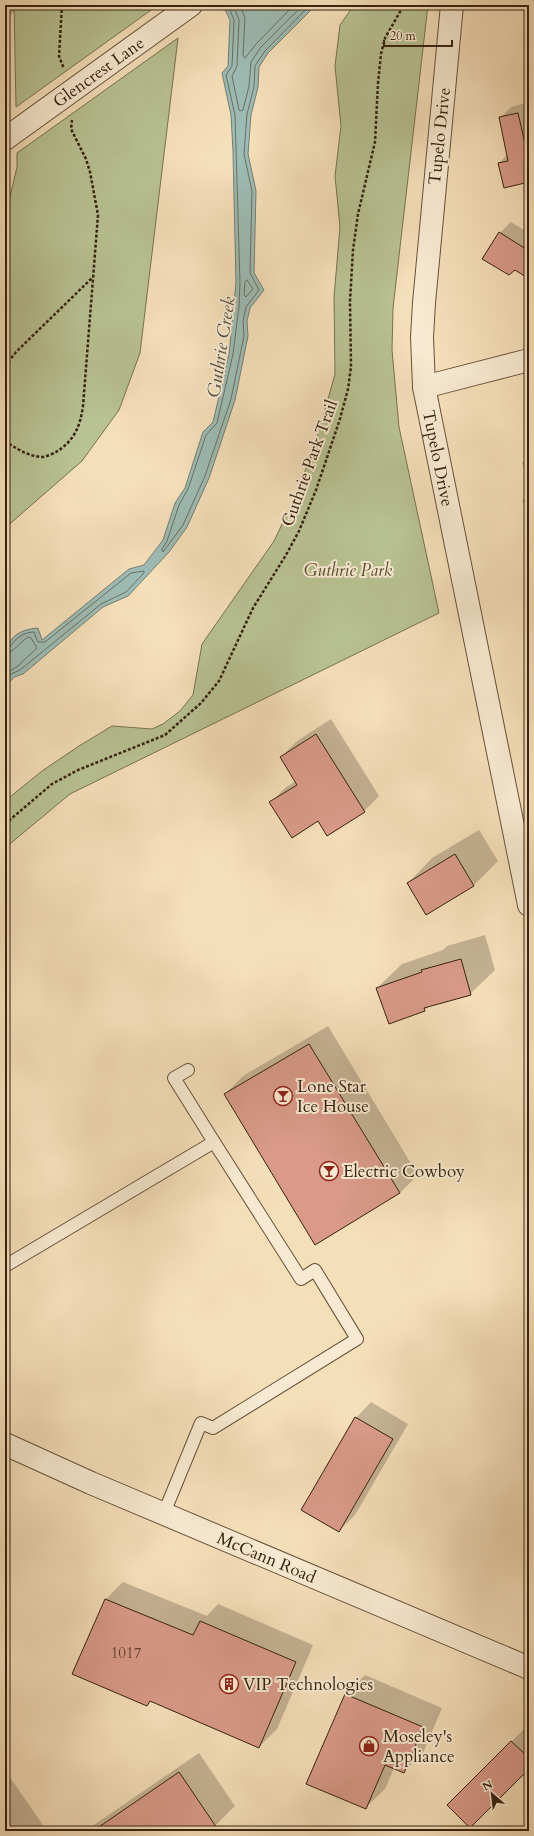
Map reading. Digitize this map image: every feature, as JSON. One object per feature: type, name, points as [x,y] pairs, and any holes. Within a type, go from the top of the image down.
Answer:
[{"type":"street","name":"Glencrest Lane","points":[[5,139],[191,5]]},
{"type":"street","name":"Tupelo Drive","points":[[452,5],[424,303],[422,336],[424,387],[529,905]]},
{"type":"street","points":[[424,387],[529,360]]},
{"type":"street","name":"McCann Road","points":[[5,1444],[529,1668]]},
{"type":"lane","points":[[164,1513],[201,1423],[213,1428],[358,1339],[315,1270],[301,1279],[214,1142],[174,1078],[188,1070]]},
{"type":"lane","points":[[5,1266],[214,1142]]},
{"type":"path","points":[[62,5],[59,56],[65,70]]},
{"type":"path","name":"Guthrie Park Trail","points":[[5,824],[52,784],[78,770],[165,735],[201,703],[219,681],[253,608],[299,531],[316,490],[340,419],[348,389],[351,367],[350,301],[353,250],[358,214],[375,142],[381,54],[385,38],[404,5]]},
{"type":"path","points":[[5,441],[32,455],[43,457],[67,445],[76,433],[81,422],[98,215],[86,159],[71,129],[72,116]]},
{"type":"path","points":[[5,366],[16,352],[92,277]]},
{"type":"green space","points":[[14,5],[158,5],[16,107]]},
{"type":"green space","name":"Guthrie Park","points":[[354,5],[428,5],[393,308],[392,350],[399,427],[439,613],[70,794],[5,848],[5,801],[42,771],[112,726],[152,729],[163,724],[180,711],[193,695],[202,644],[274,541],[298,491],[319,431],[335,374],[334,297],[340,227],[335,176],[341,126],[335,66],[340,25]]},
{"type":"green space","points":[[178,38],[140,353],[119,410],[82,461],[5,528],[5,218],[17,167],[17,153]]},
{"type":"water","points":[[223,5],[316,5],[268,53],[259,67],[258,87],[251,115],[248,154],[256,191],[254,273],[264,290],[250,308],[247,321],[248,336],[235,400],[209,478],[187,527],[169,552],[128,596],[103,607],[23,674],[14,677],[5,688],[5,657],[7,648],[11,640],[17,634],[26,630],[38,628],[42,640],[129,569],[144,565],[163,540],[175,503],[185,488],[203,432],[213,422],[229,354],[236,283],[231,115],[222,73],[228,66],[230,20]]},
{"type":"building","points":[[518,113],[529,161],[529,182],[504,188],[498,163],[508,161],[499,117]]},
{"type":"building","points":[[499,232],[529,251],[529,279],[515,270],[509,275],[482,259]]},
{"type":"building","points":[[316,734],[365,812],[327,836],[318,821],[292,838],[269,802],[297,785],[280,757]]},
{"type":"building","points":[[455,854],[474,886],[426,915],[407,883]]},
{"type":"building","points":[[461,959],[471,995],[424,1008],[425,1011],[389,1024],[376,988],[422,972],[421,970]]},
{"type":"building","name":"Electric Cowboy","points":[[309,1044],[400,1193],[315,1245],[224,1094]]},
{"type":"building","points":[[355,1417],[393,1439],[339,1532],[301,1510]]},
{"type":"building","points":[[105,1599],[193,1635],[200,1621],[296,1662],[259,1748],[150,1701],[147,1706],[72,1674]]},
{"type":"building","name":"Moseley's Appliance","points":[[345,1694],[423,1727],[404,1773],[385,1765],[366,1809],[306,1784]]},
{"type":"building","points":[[511,1741],[529,1758],[529,1769],[470,1828],[447,1805]]},
{"type":"building","points":[[179,1772],[219,1831],[93,1831]]},
{"type":"place","name":"Lone Star Ice House","points":[[283,1096]]},
{"type":"place","name":"Electric Cowboy","points":[[329,1171]]},
{"type":"place","name":"VIP Technologies","points":[[229,1684]]},
{"type":"place","name":"Moseley's Appliance","points":[[369,1746]]},
{"type":"water label","name":"Guthrie Creek","points":[[221,347]]}]
